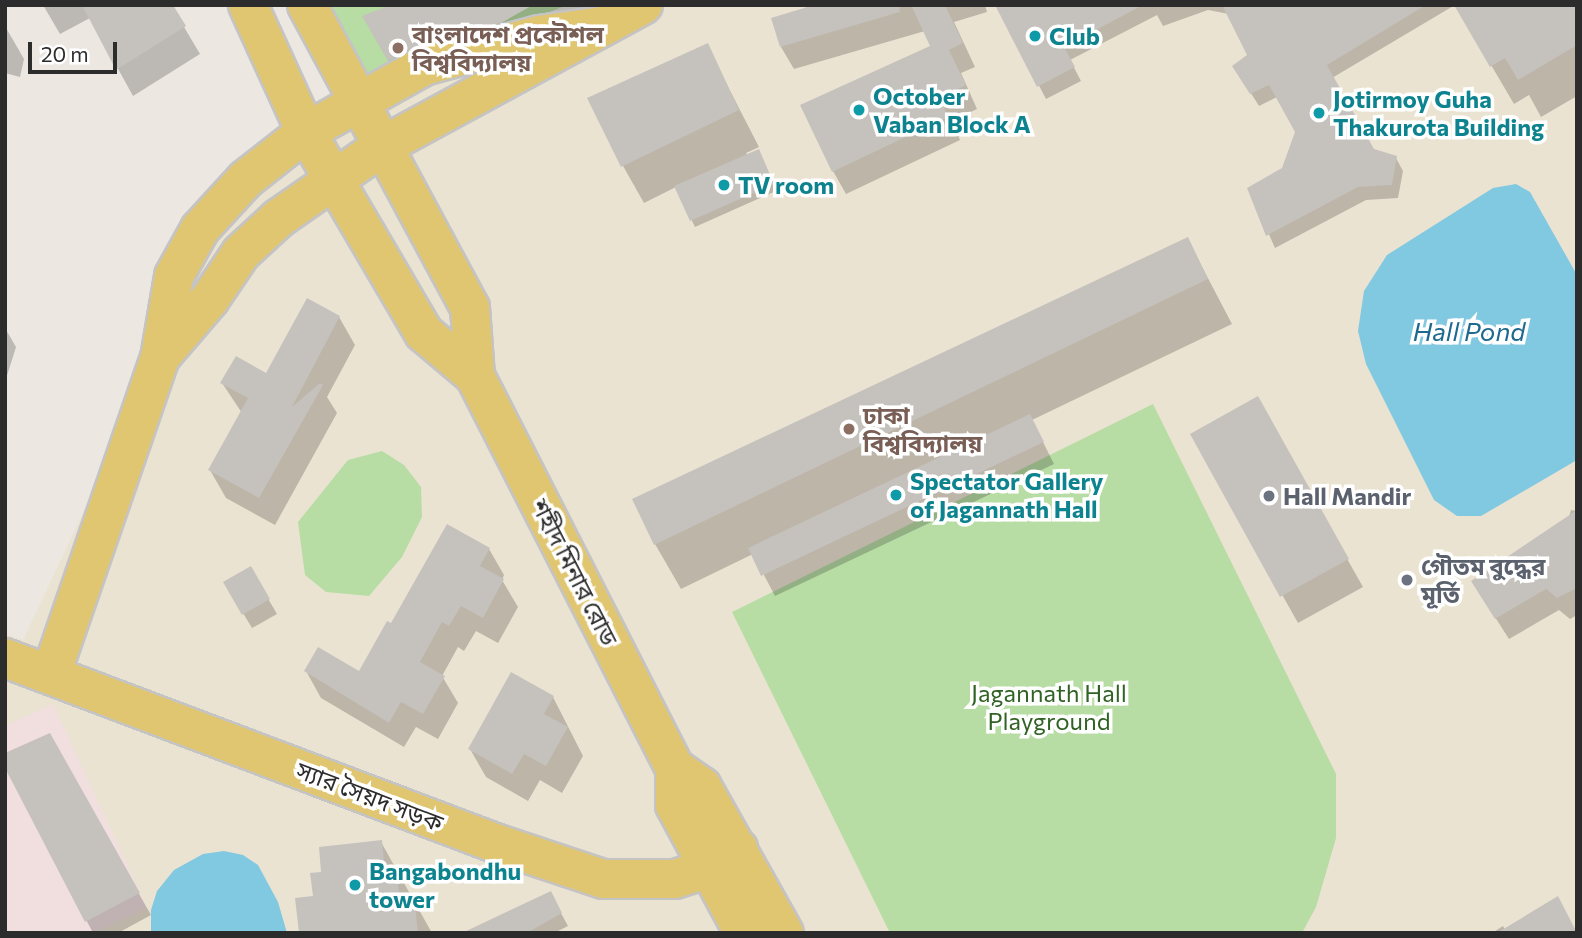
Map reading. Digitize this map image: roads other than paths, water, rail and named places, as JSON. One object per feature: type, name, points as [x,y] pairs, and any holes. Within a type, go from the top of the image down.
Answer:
[{"type":"main road","name":"শহীদ মিনার রোড","points":[[248,5],[306,132],[424,334],[475,376]]},
{"type":"main road","name":"শহীদ মিনার রোড","points":[[307,5],[356,102],[470,308],[475,376],[675,768],[675,805],[724,859]]},
{"type":"main road","points":[[160,358],[210,299],[241,253],[279,218],[333,178],[381,147],[643,5]]},
{"type":"main road","points":[[51,674],[160,358],[174,276],[200,229],[246,179],[306,132],[424,66],[539,35],[602,26]]},
{"type":"main road","name":"স্যার সৈয়দ সড়ক","points":[[5,658],[495,843],[603,879],[676,880],[724,859]]},
{"type":"main road","points":[[724,859],[744,933]]},
{"type":"main road","points":[[724,859],[784,933]]},
{"type":"water","name":"Hall Pond","points":[[1516,184],[1530,192],[1577,275],[1577,460],[1481,516],[1457,516],[1434,500],[1366,364],[1358,331],[1364,291],[1387,255],[1493,188]]},
{"type":"water","points":[[224,851],[243,855],[258,865],[278,902],[287,933],[151,933],[151,910],[157,891],[174,870],[203,854]]},
{"type":"place","name":"Club","points":[[1035,36]]},
{"type":"place","name":"বাংলাদেশ প্রকৌশল বিশ্ববিদ্যালয়","points":[[398,48]]},
{"type":"place","name":"October Vaban Block A","points":[[859,110]]},
{"type":"place","name":"Jotirmoy Guha Thakurota Building","points":[[1319,113]]},
{"type":"place","name":"TV room","points":[[724,185]]},
{"type":"place","name":"ঢাকা বিশ্ববিদ্যালয়","points":[[849,429]]},
{"type":"place","name":"Spectator Gallery of Jagannath Hall","points":[[896,495]]},
{"type":"place","name":"Hall Mandir","points":[[1269,496]]},
{"type":"place","name":"গৌতম বুদ্ধের মূর্তি","points":[[1407,580]]},
{"type":"place","name":"Bangabondhu tower","points":[[355,885]]},
{"type":"park label","name":"Jagannath Hall Playground","points":[[1049,707]]}]
